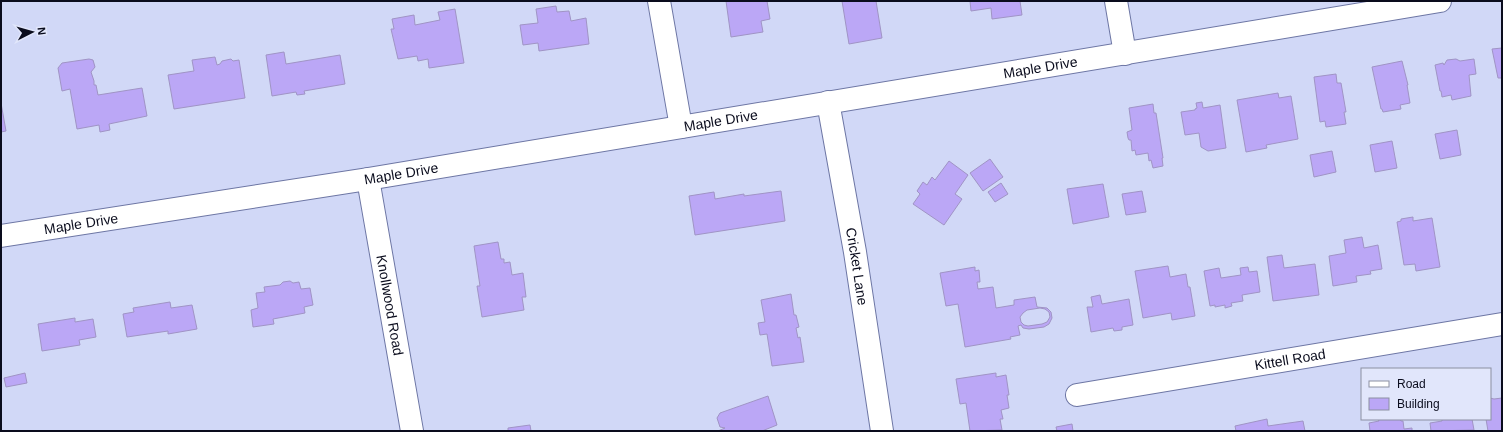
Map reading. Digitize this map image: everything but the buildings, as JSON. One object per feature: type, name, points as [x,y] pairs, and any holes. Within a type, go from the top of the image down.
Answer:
[{"type":"street","points":[[659,1],[681,127]]},
{"type":"street","points":[[1116,1],[1125,54]]},
{"type":"street","name":"Maple Drive","points":[[1,236],[368,179],[1440,1]]},
{"type":"street","name":"Cricket Lane","points":[[828,102],[855,252],[882,431]]},
{"type":"street","name":"Knollwood Road","points":[[368,179],[412,431]]},
{"type":"street","name":"Kittell Road","points":[[1077,395],[1502,324]]}]
